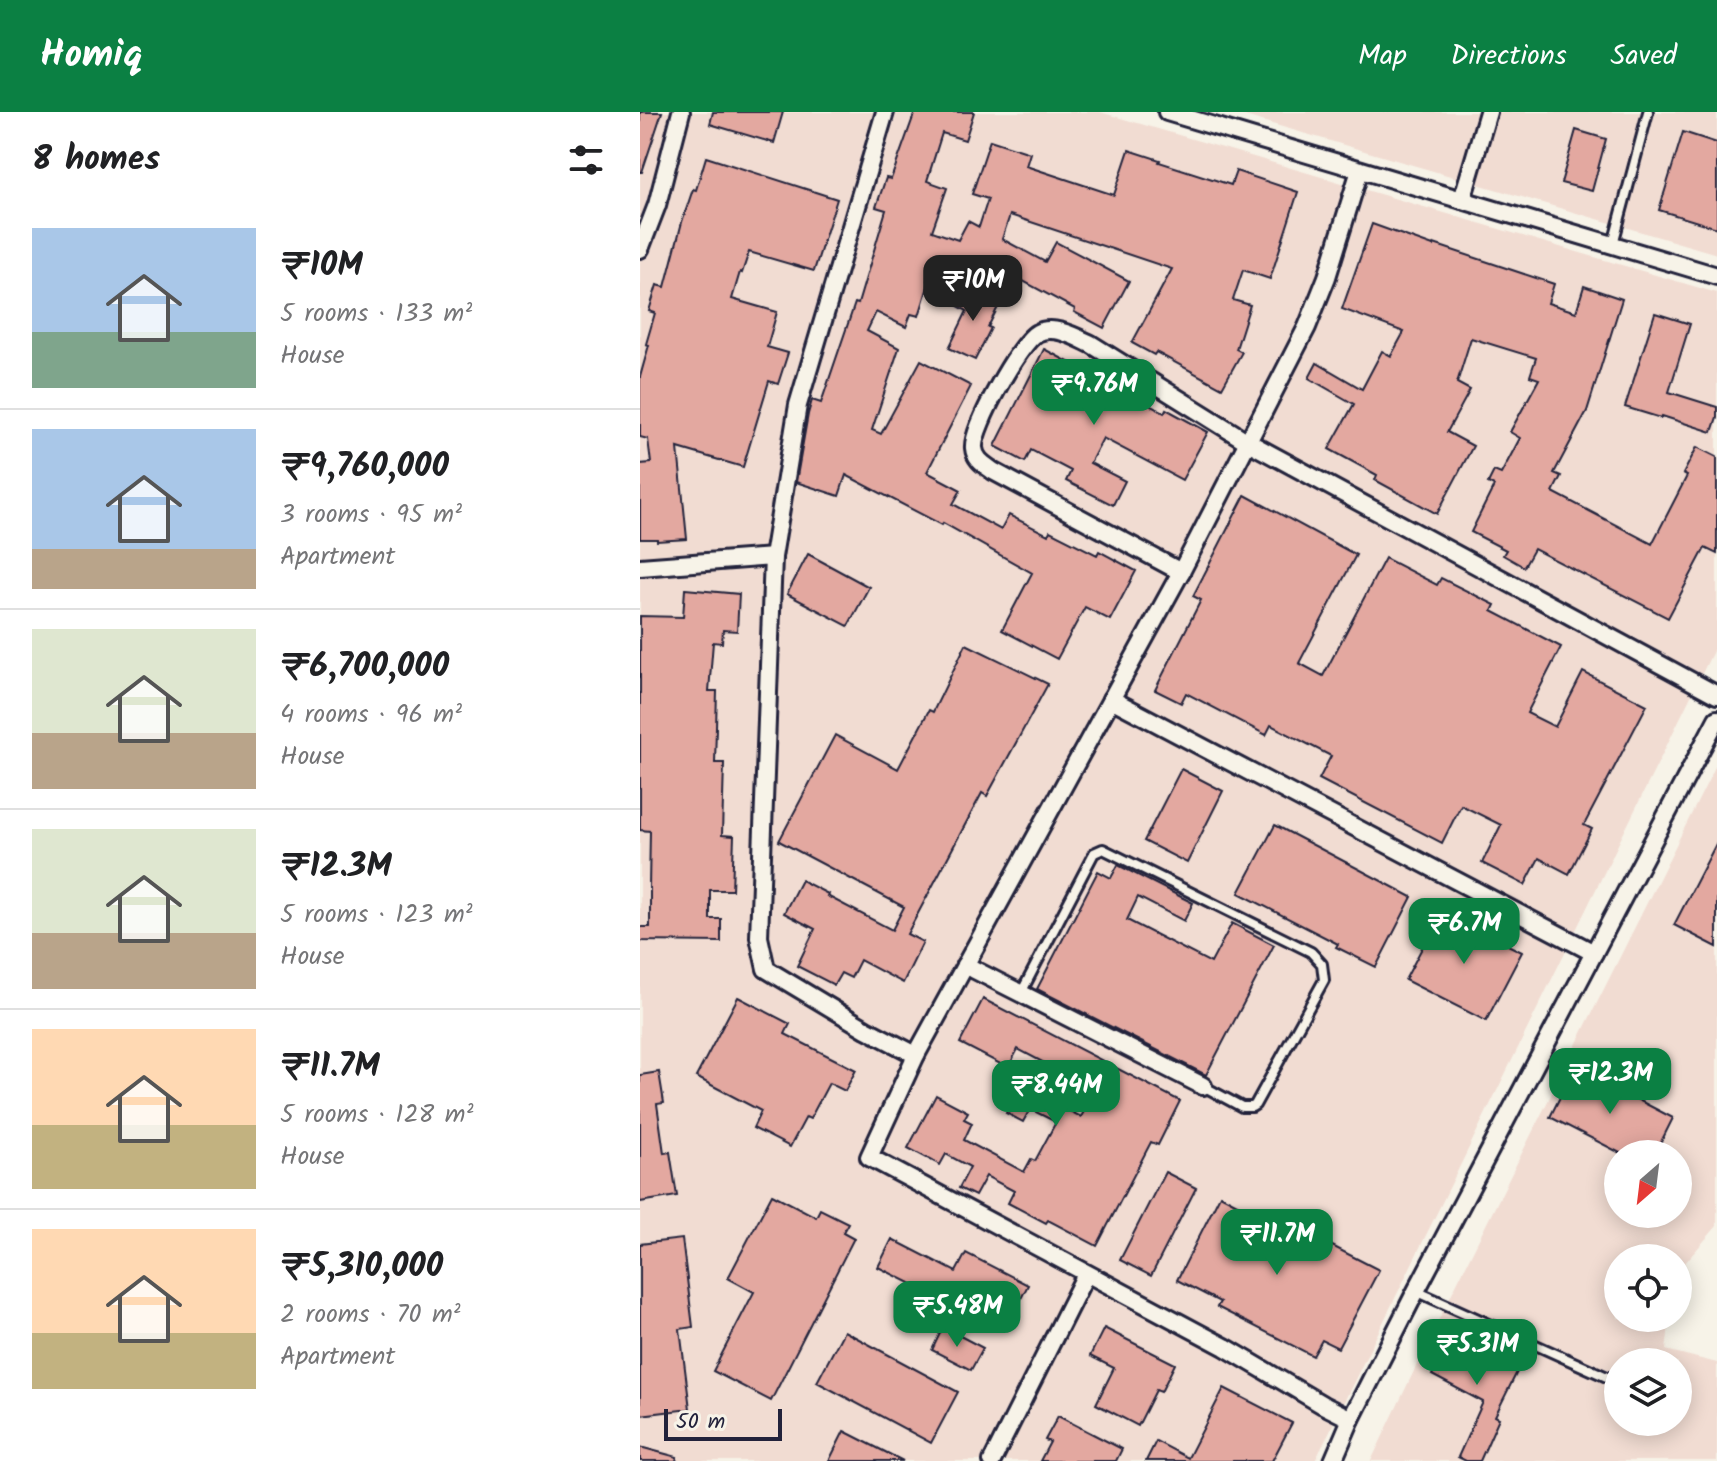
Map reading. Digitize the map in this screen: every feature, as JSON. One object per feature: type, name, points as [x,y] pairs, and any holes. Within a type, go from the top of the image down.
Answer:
[{"type":"street","points":[[640,249],[657,205],[681,112]]},
{"type":"street","points":[[885,112],[798,405],[773,557],[759,937],[766,969],[916,1055]]},
{"type":"street","points":[[1167,112],[1717,276]]},
{"type":"street","points":[[1462,200],[1488,112]]},
{"type":"street","points":[[1351,1419],[1225,1347],[869,1157],[916,1055],[1181,572],[1307,327],[1327,277],[1360,170]]},
{"type":"street","points":[[1181,572],[979,461],[974,448],[977,431],[988,405],[1028,341],[1037,332],[1066,333],[1091,344],[1248,442],[1717,695]]},
{"type":"street","points":[[640,567],[773,557]]},
{"type":"street","points":[[1111,699],[1594,953]]},
{"type":"street","points":[[1333,1461],[1416,1291],[1717,719]]},
{"type":"street","points":[[965,965],[1203,1086]]},
{"type":"street","points":[[992,1461],[1086,1274]]},
{"type":"lane","points":[[1613,245],[1648,112]]},
{"type":"lane","points":[[1021,993],[1094,853],[1103,849],[1311,952],[1322,964],[1324,980],[1255,1105],[1242,1107],[1203,1086]]},
{"type":"lane","points":[[1416,1291],[1604,1376]]},
{"type":"shaded area","points":[[640,112],[1100,112],[1717,293],[1717,643],[1315,1461],[640,1461]]},
{"type":"shaded area","points":[[1231,112],[1717,112],[1717,254]]},
{"type":"shaded area","points":[[1717,763],[1717,1226],[1692,1255],[1692,1244],[1604,1244],[1604,1332],[1668,1332],[1666,1348],[1604,1348],[1604,1436],[1692,1436],[1692,1357],[1717,1363],[1717,1461],[1371,1461]]},
{"type":"building","points":[[640,112],[662,112],[642,172],[640,172]]},
{"type":"building","points":[[713,112],[783,112],[774,143],[710,124]]},
{"type":"building","points":[[915,112],[974,112],[965,140],[942,133],[927,181],[947,188],[932,231],[958,240],[968,221],[979,227],[988,199],[972,194],[990,140],[1030,153],[1026,166],[1114,195],[1129,150],[1231,185],[1236,171],[1298,192],[1270,279],[1243,270],[1233,300],[1250,305],[1236,349],[1242,352],[1222,388],[1156,352],[1154,355],[1132,343],[1172,269],[1010,215],[1002,239],[1045,262],[1056,242],[1129,281],[1104,328],[1014,276],[1006,292],[936,255],[919,316],[911,314],[906,327],[876,312],[867,331],[899,348],[872,430],[881,434],[921,360],[971,386],[927,472],[961,490],[953,504],[1001,530],[1009,515],[1048,535],[1050,531],[1097,555],[1099,551],[1136,571],[1110,620],[1085,607],[1057,659],[1002,630],[1032,573],[943,523],[846,475],[839,496],[796,482],[812,400],[821,403],[855,303],[858,304],[886,210],[876,207],[886,178],[891,179]]},
{"type":"building","points":[[1576,130],[1606,139],[1592,191],[1561,183]]},
{"type":"building","points":[[1683,132],[1717,143],[1717,228],[1659,210]]},
{"type":"building","points":[[706,157],[837,199],[814,271],[749,252],[740,272],[732,299],[777,312],[767,347],[788,353],[778,384],[769,381],[743,467],[678,448],[687,539],[640,539],[640,464],[651,463],[648,439],[640,437],[640,377],[655,313],[649,311],[657,285],[665,287],[682,222]]},
{"type":"building","points":[[1372,224],[1554,284],[1548,303],[1576,312],[1584,286],[1622,299],[1587,411],[1554,473],[1561,476],[1553,492],[1652,544],[1687,476],[1683,474],[1697,447],[1717,457],[1717,554],[1705,548],[1668,618],[1534,549],[1524,567],[1503,555],[1506,550],[1471,532],[1494,486],[1488,483],[1494,471],[1501,474],[1520,438],[1510,432],[1539,379],[1530,376],[1536,358],[1471,338],[1457,383],[1470,390],[1447,432],[1473,446],[1437,514],[1375,480],[1377,475],[1329,449],[1354,404],[1309,378],[1317,363],[1362,389],[1382,351],[1391,356],[1404,332],[1342,309]]},
{"type":"building","points":[[955,289],[1000,303],[975,360],[949,348],[967,311],[949,301]]},
{"type":"building","points":[[1655,313],[1690,324],[1669,392],[1717,407],[1712,432],[1625,407]]},
{"type":"building","points":[[1044,349],[1164,413],[1166,409],[1208,432],[1182,480],[1103,438],[1090,463],[1125,481],[1113,505],[1066,481],[1071,471],[1031,450],[1025,462],[995,446]]},
{"type":"building","points":[[1245,495],[1356,555],[1299,663],[1323,676],[1385,558],[1437,585],[1441,578],[1495,605],[1492,611],[1561,647],[1527,713],[1555,727],[1583,672],[1647,705],[1584,825],[1592,829],[1569,874],[1539,858],[1525,885],[1482,863],[1501,825],[1461,805],[1442,843],[1319,779],[1331,756],[1271,725],[1266,735],[1186,693],[1181,703],[1155,690],[1201,600],[1193,596]]},
{"type":"building","points":[[808,554],[869,587],[848,626],[787,594]]},
{"type":"building","points":[[685,589],[739,594],[737,631],[723,630],[722,643],[713,642],[709,691],[717,691],[715,763],[724,763],[722,835],[734,836],[732,890],[710,890],[710,919],[721,919],[721,942],[640,941],[640,927],[650,927],[650,831],[640,830],[640,616],[683,617]]},
{"type":"building","points":[[966,644],[1048,684],[987,796],[982,793],[907,934],[923,942],[903,983],[860,960],[851,978],[841,973],[834,985],[797,966],[815,929],[784,913],[801,880],[892,930],[904,907],[779,841],[835,735],[898,769],[929,710],[933,712]]},
{"type":"building","points":[[1181,769],[1223,791],[1187,863],[1144,841]]},
{"type":"building","points":[[1275,825],[1412,897],[1376,967],[1239,893]]},
{"type":"building","points":[[1717,842],[1717,947],[1674,925]]},
{"type":"building","points":[[1118,865],[1193,903],[1184,921],[1138,897],[1127,920],[1211,963],[1232,923],[1274,945],[1206,1075],[1037,989],[1098,871],[1111,878]]},
{"type":"building","points":[[1441,912],[1522,952],[1486,1021],[1405,980]]},
{"type":"building","points":[[738,997],[790,1024],[785,1034],[856,1070],[845,1091],[829,1083],[810,1119],[806,1117],[790,1147],[753,1128],[761,1111],[696,1077]]},
{"type":"building","points":[[983,999],[1180,1101],[1158,1145],[1151,1142],[1097,1246],[1008,1203],[1014,1191],[986,1176],[975,1196],[959,1188],[970,1167],[946,1154],[940,1165],[908,1148],[936,1095],[968,1112],[964,1119],[972,1123],[964,1140],[1024,1172],[1031,1159],[1035,1161],[1056,1122],[1030,1109],[1023,1122],[1006,1113],[1019,1086],[1037,1096],[1052,1067],[1018,1049],[1008,1068],[960,1043]],"holes":[[[1072,1077],[1096,1089],[1081,1117],[1058,1105]]]},
{"type":"building","points":[[1575,1067],[1673,1118],[1662,1140],[1604,1140],[1604,1145],[1550,1117]]},
{"type":"building","points":[[659,1072],[664,1103],[657,1104],[664,1153],[670,1152],[677,1196],[640,1202],[640,1075]]},
{"type":"building","points":[[1165,1172],[1196,1188],[1151,1276],[1120,1260]]},
{"type":"building","points":[[772,1194],[816,1217],[820,1209],[848,1223],[843,1232],[854,1238],[771,1401],[713,1371],[754,1292],[728,1278]]},
{"type":"building","points":[[1220,1195],[1264,1218],[1266,1212],[1379,1270],[1338,1348],[1322,1340],[1313,1356],[1217,1307],[1220,1302],[1177,1280]]},
{"type":"building","points":[[682,1239],[693,1327],[680,1329],[690,1409],[640,1415],[640,1244]]},
{"type":"building","points":[[892,1239],[956,1272],[966,1253],[1028,1285],[1006,1328],[926,1286],[924,1290],[878,1267]]},
{"type":"building","points":[[943,1327],[983,1348],[971,1370],[932,1350]]},
{"type":"building","points":[[1104,1328],[1175,1364],[1161,1392],[1156,1390],[1138,1426],[1096,1404],[1114,1368],[1090,1356]]},
{"type":"building","points":[[844,1331],[958,1392],[931,1443],[817,1382]]},
{"type":"building","points":[[1455,1332],[1520,1366],[1495,1416],[1499,1418],[1480,1461],[1466,1461],[1458,1457],[1483,1402],[1432,1375]]},
{"type":"building","points":[[1224,1388],[1292,1423],[1272,1461],[1146,1461],[1156,1441],[1188,1458]]},
{"type":"building","points":[[1058,1416],[1122,1449],[1116,1461],[1040,1461],[1050,1442],[1045,1440]]},
{"type":"building","points":[[844,1431],[903,1461],[829,1461]]},
{"type":"building","points":[[640,1447],[677,1457],[676,1461],[640,1461]]}]
